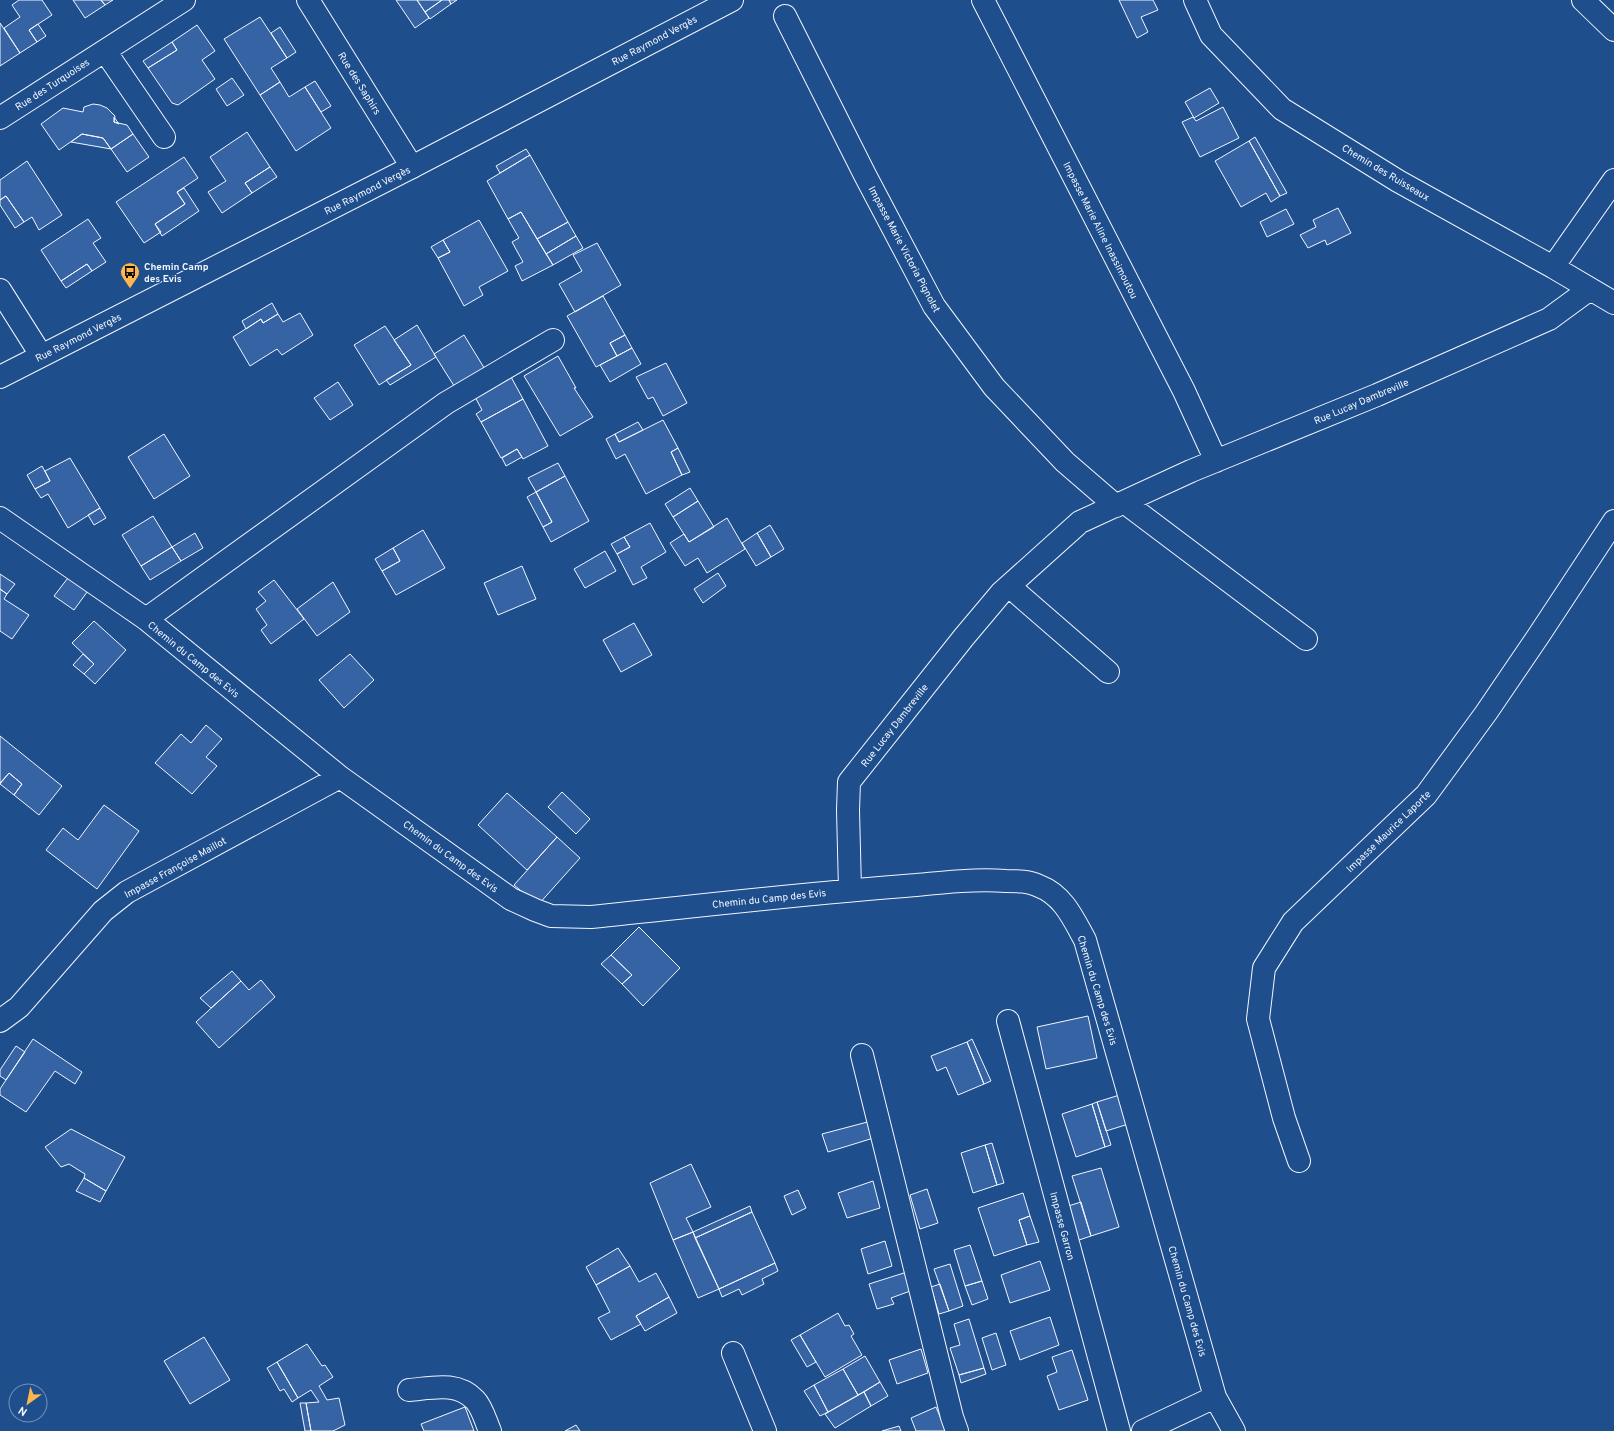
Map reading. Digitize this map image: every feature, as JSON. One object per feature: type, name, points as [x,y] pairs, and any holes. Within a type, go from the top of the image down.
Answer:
[{"type":"street","name":"Rue des Turquoises","points":[[0,118],[184,0]]},
{"type":"street","name":"Rue des Saphirs","points":[[308,0],[412,167]]},
{"type":"street","name":"Rue Raymond Vergès","points":[[0,377],[412,167],[732,0]]},
{"type":"street","name":"Impasse Marie Aline Inassimoutou","points":[[984,0],[1184,391],[1216,461]]},
{"type":"street","name":"Chemin des Ruisseaux","points":[[1195,0],[1212,35],[1282,109],[1398,181],[1553,267],[1614,303]]},
{"type":"street","points":[[1583,0],[1614,30]]},
{"type":"street","name":"Impasse Marie Victoria Pignolet","points":[[785,16],[865,175],[934,306],[994,387],[1065,462],[1120,504]]},
{"type":"street","points":[[105,51],[164,136]]},
{"type":"street","points":[[1553,267],[1614,180]]},
{"type":"street","name":"Rue Lucay Dambreville","points":[[850,890],[848,810],[849,782],[964,637],[1001,593],[1080,522],[1216,461],[1377,395],[1549,319],[1590,289]]},
{"type":"street","points":[[0,290],[42,355]]},
{"type":"street","points":[[146,619],[446,403],[553,340]]},
{"type":"street","points":[[1120,504],[1306,639]]},
{"type":"street","name":"Chemin du Camp des Evis","points":[[0,518],[146,619],[340,777],[511,899],[551,916],[591,917],[850,890],[982,880],[1024,882],[1044,888],[1061,900],[1070,913],[1084,940],[1215,1397],[1234,1431]]},
{"type":"street","name":"Impasse Maurice Laporte","points":[[1299,1161],[1284,1118],[1258,1019],[1264,968],[1293,922],[1426,795],[1486,713],[1614,521]]},
{"type":"street","points":[[1009,586],[1108,672]]},
{"type":"street","name":"Impasse Françoise Maillot","points":[[0,1021],[18,1007],[102,910],[127,892],[340,777]]},
{"type":"street","name":"Impasse Garron","points":[[1008,1021],[1119,1431]]},
{"type":"street","points":[[862,1055],[957,1431]]},
{"type":"street","points":[[733,1353],[766,1431]]},
{"type":"street","points":[[409,1390],[450,1387],[462,1390],[476,1401],[490,1431]]},
{"type":"street","points":[[1144,1431],[1215,1397]]},
{"type":"building","points":[[19,0],[42,0],[52,15],[29,30],[37,42],[20,53],[4,28],[20,17],[12,5]]},
{"type":"building","points":[[73,0],[101,0],[105,5],[85,18]]},
{"type":"building","points":[[101,0],[113,0],[105,5]]},
{"type":"building","points":[[396,0],[417,0],[429,18],[415,28]]},
{"type":"building","points":[[417,0],[442,0],[425,12]]},
{"type":"building","points":[[442,0],[449,0],[451,4],[430,19],[425,12]]},
{"type":"building","points":[[449,0],[457,0],[451,4]]},
{"type":"building","points":[[1119,0],[1153,0],[1158,10],[1141,17],[1148,32],[1137,38]]},
{"type":"building","points":[[260,17],[287,58],[271,68],[280,82],[260,95],[224,39]]},
{"type":"building","points":[[0,23],[20,53],[0,66]]},
{"type":"building","points":[[38,24],[46,36],[37,42],[29,30]]},
{"type":"building","points":[[197,25],[215,51],[202,60],[215,79],[178,105],[172,103],[148,68],[177,50],[172,42]]},
{"type":"building","points":[[280,27],[296,52],[287,58],[271,33]]},
{"type":"building","points":[[172,42],[177,50],[148,68],[143,61]]},
{"type":"building","points":[[232,78],[244,95],[227,106],[216,89]]},
{"type":"building","points":[[315,81],[331,106],[321,112],[305,87]]},
{"type":"building","points":[[280,82],[289,97],[305,87],[331,128],[296,151],[260,95]]},
{"type":"building","points":[[1210,88],[1219,103],[1194,118],[1185,102]]},
{"type":"building","points":[[93,104],[107,108],[115,116],[114,122],[127,125],[133,134],[111,149],[103,138],[82,134],[59,150],[41,124],[63,108],[83,112],[84,107]]},
{"type":"building","points":[[1223,107],[1239,138],[1200,157],[1182,122],[1193,117],[1196,121]]},
{"type":"building","points":[[114,117],[119,124],[114,122]]},
{"type":"building","points":[[247,132],[270,167],[245,183],[252,193],[222,213],[208,192],[226,181],[210,157]]},
{"type":"building","points":[[82,134],[103,138],[111,149],[71,142]]},
{"type":"building","points":[[133,134],[149,157],[127,172],[111,149]]},
{"type":"building","points":[[1255,137],[1287,193],[1280,196],[1249,141]]},
{"type":"building","points":[[1249,141],[1280,196],[1271,202],[1266,193],[1241,207],[1215,161]]},
{"type":"building","points":[[526,149],[530,155],[500,173],[496,166]]},
{"type":"building","points":[[530,155],[568,222],[537,239],[521,212],[508,219],[487,181]]},
{"type":"building","points":[[184,157],[198,178],[177,192],[185,204],[155,224],[161,232],[144,243],[116,202]]},
{"type":"building","points":[[27,161],[62,215],[39,230],[32,217],[24,222],[6,196],[0,200],[0,180]]},
{"type":"building","points":[[270,167],[277,177],[252,193],[245,183]]},
{"type":"building","points":[[184,188],[199,211],[162,236],[155,224],[185,204],[177,192]]},
{"type":"building","points":[[6,196],[24,222],[15,228],[0,205],[0,200]]},
{"type":"building","points":[[1338,208],[1351,233],[1327,245],[1325,240],[1308,248],[1300,235],[1316,227],[1313,220]]},
{"type":"building","points":[[1286,209],[1294,224],[1267,237],[1260,222]]},
{"type":"building","points":[[521,212],[553,265],[522,281],[515,266],[523,262],[512,242],[519,238],[508,219]]},
{"type":"building","points":[[88,219],[101,238],[93,243],[106,262],[92,271],[87,264],[61,281],[41,250]]},
{"type":"building","points":[[479,220],[508,271],[479,287],[483,295],[464,306],[438,258],[450,252],[443,240]]},
{"type":"building","points":[[568,222],[576,236],[546,254],[537,239]]},
{"type":"building","points":[[576,236],[583,248],[553,265],[546,254]]},
{"type":"building","points":[[443,240],[450,252],[438,258],[431,247]]},
{"type":"building","points":[[597,243],[621,285],[575,312],[559,284],[582,271],[573,255]]},
{"type":"building","points":[[87,264],[92,271],[66,288],[61,281]]},
{"type":"building","points":[[603,296],[625,335],[610,343],[617,356],[596,367],[567,316]]},
{"type":"building","points":[[272,303],[278,314],[263,323],[261,319],[246,329],[242,321]]},
{"type":"building","points":[[300,313],[313,335],[282,355],[277,349],[250,366],[233,337],[261,319],[263,323],[278,314],[283,322]]},
{"type":"building","points":[[417,325],[436,357],[390,385],[386,380],[411,365],[394,340]]},
{"type":"building","points":[[385,326],[411,365],[379,385],[354,345]]},
{"type":"building","points":[[464,335],[486,371],[456,389],[434,354]]},
{"type":"building","points":[[625,335],[632,348],[617,356],[610,343]]},
{"type":"building","points":[[632,348],[641,364],[610,382],[600,365]]},
{"type":"building","points":[[558,356],[576,388],[574,388],[593,417],[560,436],[524,376]]},
{"type":"building","points":[[666,363],[687,403],[663,416],[653,397],[648,399],[636,377]]},
{"type":"building","points":[[510,375],[523,399],[481,422],[476,414],[482,410],[474,395]]},
{"type":"building","points":[[338,382],[353,405],[330,420],[314,398]]},
{"type":"building","points":[[523,399],[548,446],[523,459],[517,449],[501,458],[481,422]]},
{"type":"building","points":[[663,420],[678,448],[671,452],[682,475],[646,494],[625,454],[616,459],[606,439],[615,434],[619,442]]},
{"type":"building","points":[[638,422],[643,430],[619,442],[615,434]]},
{"type":"building","points":[[164,434],[190,476],[154,499],[128,457]]},
{"type":"building","points":[[678,448],[690,472],[682,475],[671,452]]},
{"type":"building","points":[[517,449],[522,457],[506,466],[502,458]]},
{"type":"building","points":[[70,458],[100,508],[68,528],[48,494],[41,498],[35,489],[50,481],[45,471]]},
{"type":"building","points":[[558,463],[565,476],[536,492],[528,478]]},
{"type":"building","points":[[42,466],[50,481],[35,489],[27,475]]},
{"type":"building","points":[[565,476],[589,521],[551,542],[543,527],[552,522],[536,492]]},
{"type":"building","points":[[690,488],[698,501],[673,517],[665,504]]},
{"type":"building","points":[[536,492],[552,522],[543,527],[527,497]]},
{"type":"building","points":[[698,501],[714,527],[689,542],[673,517]]},
{"type":"building","points":[[100,508],[106,518],[94,525],[88,515]]},
{"type":"building","points":[[153,516],[172,547],[141,566],[122,535]]},
{"type":"building","points":[[727,518],[745,549],[707,573],[698,558],[685,566],[670,543],[684,534],[689,542]]},
{"type":"building","points":[[650,523],[666,552],[641,567],[647,578],[633,585],[617,554],[630,547],[624,537]]},
{"type":"building","points":[[770,525],[784,549],[771,557],[757,533]]},
{"type":"building","points":[[423,530],[445,568],[396,595],[382,571],[400,561],[393,548]]},
{"type":"building","points":[[195,533],[203,548],[181,561],[172,547]]},
{"type":"building","points":[[757,533],[771,557],[756,566],[742,543]]},
{"type":"building","points":[[624,537],[630,547],[617,554],[611,544]]},
{"type":"building","points":[[172,547],[181,561],[150,580],[141,566]]},
{"type":"building","points":[[393,548],[400,561],[382,571],[375,559]]},
{"type":"building","points":[[605,551],[616,571],[585,588],[574,569]]},
{"type":"building","points":[[522,566],[536,599],[498,615],[484,583]]},
{"type":"building","points":[[718,573],[726,586],[703,603],[694,589]]},
{"type":"building","points":[[0,574],[15,584],[7,594],[0,589]]},
{"type":"building","points":[[71,574],[90,588],[74,610],[54,596]]},
{"type":"building","points":[[274,580],[304,619],[271,644],[261,630],[267,625],[256,609],[266,601],[258,592]]},
{"type":"building","points":[[333,582],[350,612],[317,636],[297,609]]},
{"type":"building","points":[[0,589],[7,594],[4,599],[29,615],[12,639],[0,631]]},
{"type":"building","points":[[94,621],[126,650],[95,684],[84,674],[94,664],[72,643]]},
{"type":"building","points":[[634,623],[652,655],[621,672],[603,640]]},
{"type":"building","points":[[83,654],[94,664],[84,674],[73,665]]},
{"type":"building","points":[[350,654],[374,680],[344,708],[319,680]]},
{"type":"building","points":[[206,725],[222,739],[206,757],[217,766],[192,794],[155,763],[181,734],[191,743]]},
{"type":"building","points":[[0,736],[62,786],[39,815],[14,795],[22,784],[9,773],[0,783]]},
{"type":"building","points":[[9,773],[22,784],[14,795],[0,784]]},
{"type":"building","points":[[562,792],[590,819],[576,834],[548,807]]},
{"type":"building","points":[[507,793],[557,837],[527,870],[478,825]]},
{"type":"building","points":[[104,805],[139,831],[97,889],[46,850],[63,828],[78,840]]},
{"type":"building","points":[[557,837],[580,858],[538,905],[514,885]]},
{"type":"building","points":[[639,927],[680,968],[643,1006],[622,984],[632,975],[611,955]]},
{"type":"building","points":[[611,955],[632,975],[622,984],[601,964]]},
{"type":"building","points":[[232,971],[241,981],[211,1008],[200,998]]},
{"type":"building","points":[[261,980],[275,997],[219,1048],[196,1022],[241,981],[249,990]]},
{"type":"building","points":[[1088,1016],[1097,1058],[1046,1069],[1037,1027]]},
{"type":"building","points":[[33,1039],[82,1072],[75,1084],[55,1071],[26,1112],[0,1095],[0,1089]]},
{"type":"building","points":[[972,1039],[991,1081],[984,1084],[967,1042]]},
{"type":"building","points":[[967,1042],[984,1084],[958,1095],[946,1067],[937,1071],[931,1056]]},
{"type":"building","points":[[16,1046],[25,1052],[6,1080],[0,1076],[0,1070]]},
{"type":"building","points":[[1126,1093],[1135,1122],[1106,1131],[1097,1102]]},
{"type":"building","points":[[1097,1102],[1111,1145],[1105,1147],[1092,1104]]},
{"type":"building","points":[[1092,1104],[1105,1147],[1076,1157],[1062,1114]]},
{"type":"building","points":[[875,1120],[880,1136],[828,1152],[822,1134]]},
{"type":"building","points":[[71,1129],[125,1157],[106,1191],[84,1178],[85,1174],[69,1164],[61,1167],[45,1147]]},
{"type":"building","points":[[992,1143],[1004,1183],[997,1185],[985,1145]]},
{"type":"building","points":[[985,1145],[997,1185],[973,1193],[961,1153]]},
{"type":"building","points":[[691,1164],[711,1207],[686,1218],[693,1232],[673,1240],[650,1183]]},
{"type":"building","points":[[1101,1168],[1119,1227],[1091,1236],[1072,1176]]},
{"type":"building","points":[[84,1178],[106,1191],[100,1202],[76,1191]]},
{"type":"building","points":[[873,1181],[880,1208],[847,1218],[838,1193]]},
{"type":"building","points":[[927,1189],[938,1223],[920,1229],[910,1195]]},
{"type":"building","points":[[798,1190],[806,1208],[792,1215],[784,1196]]},
{"type":"building","points":[[1023,1193],[1030,1216],[1019,1220],[1027,1245],[994,1256],[978,1208]]},
{"type":"building","points":[[1081,1202],[1091,1236],[1073,1242],[1062,1208]]},
{"type":"building","points":[[750,1206],[752,1212],[695,1238],[693,1232]]},
{"type":"building","points":[[752,1212],[775,1263],[719,1289],[695,1238]]},
{"type":"building","points":[[1030,1216],[1039,1242],[1027,1245],[1019,1220]]},
{"type":"building","points":[[693,1232],[719,1289],[698,1298],[673,1240]]},
{"type":"building","points":[[885,1241],[892,1266],[868,1274],[861,1249]]},
{"type":"building","points":[[970,1245],[982,1281],[965,1286],[954,1250]]},
{"type":"building","points":[[618,1248],[630,1266],[596,1285],[586,1267]]},
{"type":"building","points":[[1040,1261],[1050,1290],[1010,1303],[1001,1275]]},
{"type":"building","points":[[775,1263],[778,1271],[762,1279],[764,1284],[742,1295],[739,1289],[722,1297],[719,1289]]},
{"type":"building","points":[[950,1264],[963,1306],[949,1311],[934,1269]]},
{"type":"building","points":[[630,1266],[639,1282],[656,1273],[669,1297],[636,1316],[641,1324],[611,1340],[598,1318],[610,1312],[596,1285]]},
{"type":"building","points":[[907,1272],[913,1290],[891,1298],[894,1304],[877,1309],[869,1284]]},
{"type":"building","points":[[982,1281],[988,1299],[972,1305],[965,1286]]},
{"type":"building","points":[[940,1284],[949,1311],[939,1314],[931,1287]]},
{"type":"building","points":[[669,1297],[677,1313],[645,1331],[636,1316]]},
{"type":"building","points":[[838,1313],[845,1326],[849,1325],[854,1334],[851,1336],[862,1355],[825,1377],[800,1335]]},
{"type":"building","points":[[1050,1317],[1059,1345],[1020,1360],[1010,1331]]},
{"type":"building","points":[[969,1319],[984,1368],[959,1375],[950,1348],[960,1345],[954,1324]]},
{"type":"building","points":[[996,1333],[1006,1365],[992,1370],[982,1338]]},
{"type":"building","points":[[800,1335],[816,1362],[807,1367],[791,1340]]},
{"type":"building","points":[[204,1337],[230,1380],[190,1404],[164,1361]]},
{"type":"building","points":[[307,1344],[322,1366],[325,1365],[333,1377],[319,1386],[327,1400],[339,1398],[345,1425],[333,1431],[311,1431],[306,1403],[319,1402],[311,1390],[298,1398],[277,1362]]},
{"type":"building","points":[[921,1349],[928,1373],[897,1384],[889,1360]]},
{"type":"building","points":[[1072,1350],[1088,1400],[1059,1410],[1047,1376],[1057,1372],[1052,1357]]},
{"type":"building","points":[[865,1356],[880,1382],[858,1395],[843,1369]]},
{"type":"building","points":[[277,1362],[298,1398],[292,1402],[284,1389],[280,1391],[267,1368]]},
{"type":"building","points":[[984,1368],[986,1374],[961,1383],[959,1375]]},
{"type":"building","points":[[843,1369],[858,1395],[828,1412],[814,1385]]},
{"type":"building","points":[[880,1382],[888,1396],[871,1406],[864,1392]]},
{"type":"building","points":[[814,1385],[828,1412],[820,1416],[804,1391]]},
{"type":"building","points":[[864,1392],[871,1406],[835,1428],[825,1414]]},
{"type":"building","points":[[300,1403],[306,1403],[311,1431],[305,1431]]},
{"type":"building","points":[[465,1407],[474,1431],[424,1431],[421,1424]]},
{"type":"building","points":[[936,1407],[946,1431],[916,1431],[911,1418]]},
{"type":"building","points":[[576,1425],[580,1431],[565,1431]]},
{"type":"building","points":[[899,1426],[901,1431],[882,1431]]},
{"type":"place","name":"Chemin Camp des Evis","points":[[130,289]]}]
